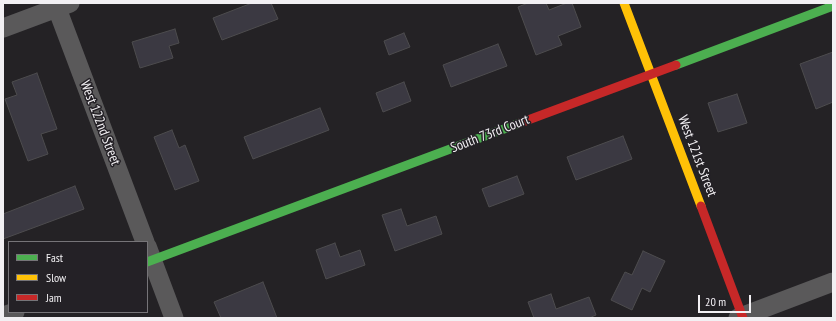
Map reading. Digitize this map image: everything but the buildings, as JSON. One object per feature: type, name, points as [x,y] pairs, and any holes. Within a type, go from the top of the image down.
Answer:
[{"type":"street","name":"West 121st Street","points":[[624,3],[741,317]]},
{"type":"street","points":[[3,28],[61,5]]},
{"type":"street","name":"West 122nd Street","points":[[61,5],[145,241]]},
{"type":"street","name":"South 73rd Court","points":[[149,256],[651,74],[833,6]]},
{"type":"street","points":[[149,256],[174,318]]},
{"type":"street","points":[[741,317],[833,282]]},
{"type":"traffic: fast","points":[[676,65],[833,6]]},
{"type":"traffic: fast","points":[[148,262],[520,123]]},
{"type":"traffic: slow","points":[[624,3],[701,206]]},
{"type":"traffic: jam","points":[[520,123],[676,65]]},
{"type":"traffic: jam","points":[[701,206],[743,318]]}]
